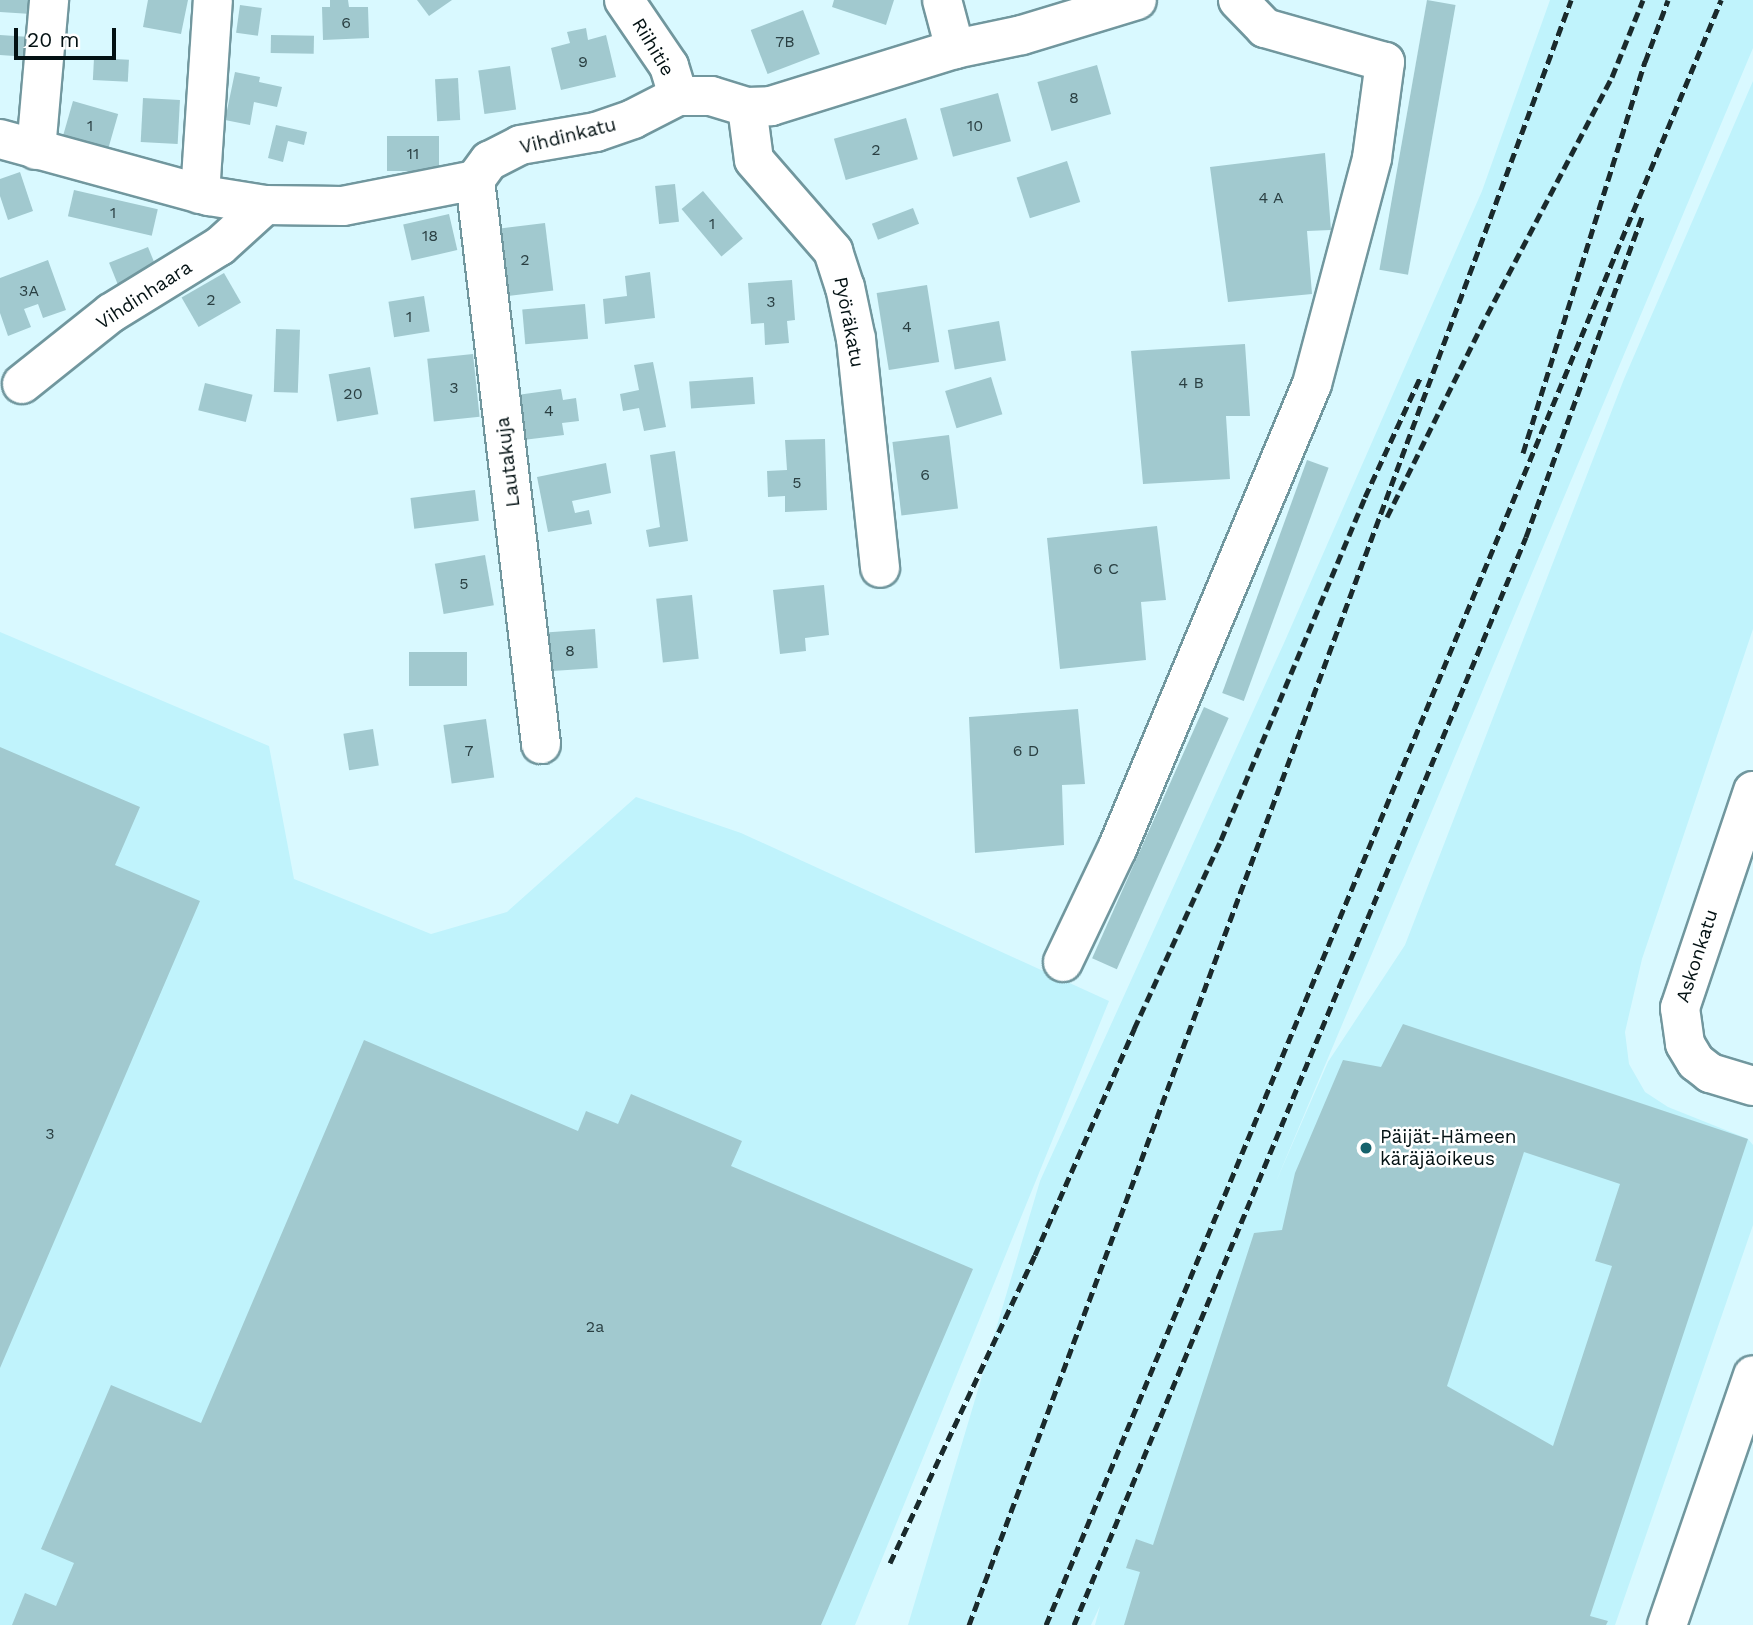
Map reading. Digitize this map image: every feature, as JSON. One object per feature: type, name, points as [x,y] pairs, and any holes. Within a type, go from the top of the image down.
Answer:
[{"type":"street","points":[[36,150],[49,0]]},
{"type":"street","points":[[200,194],[214,0]]},
{"type":"street","name":"Riihitie","points":[[624,0],[669,66],[678,96]]},
{"type":"street","points":[[943,0],[955,49]]},
{"type":"street","name":"Vihdinkatu","points":[[475,180],[489,161],[520,145],[596,132],[632,119],[678,96],[710,96],[747,107],[771,106],[955,49],[1022,34],[1136,0]]},
{"type":"street","points":[[1063,962],[1117,849],[1312,384],[1372,158],[1385,62],[1265,28],[1238,0]]},
{"type":"street","name":"Pyöräkatu","points":[[747,107],[754,160],[833,251],[845,287],[856,339],[880,568]]},
{"type":"street","points":[[0,139],[200,194],[265,205],[343,206],[475,180]]},
{"type":"street","name":"Lautakuja","points":[[475,180],[541,744]]},
{"type":"street","name":"Vihdinhaara","points":[[22,384],[111,313],[220,246],[265,205]]},
{"type":"street","name":"Askonkatu","points":[[1753,790],[1680,1003],[1680,1016],[1685,1044],[1696,1062],[1710,1073],[1753,1086]]},
{"type":"street","points":[[1667,1625],[1753,1375]]},
{"type":"shaded area","points":[[1550,0],[1753,0],[1753,48],[1275,1184],[1328,1062],[1405,945],[1624,379],[1753,81],[1753,629],[1642,959],[1625,1032],[1629,1064],[1645,1092],[1668,1107],[1748,1139],[1753,1145],[1753,1225],[1615,1625],[1095,1625],[1100,1606],[1091,1625],[908,1625],[1040,1181],[1284,643],[1482,191]]},
{"type":"shaded area","points":[[0,632],[269,746],[294,879],[431,934],[507,912],[636,797],[741,833],[1109,1001],[855,1625],[0,1625]]},
{"type":"building","points":[[0,0],[32,0],[31,14],[0,12]]},
{"type":"building","points":[[148,0],[188,0],[181,34],[143,27]]},
{"type":"building","points":[[330,0],[348,0],[349,7],[368,7],[369,38],[323,40],[322,7],[330,7]]},
{"type":"building","points":[[417,0],[452,0],[429,16]]},
{"type":"building","points":[[834,0],[894,0],[886,25],[832,7]]},
{"type":"building","points":[[1427,0],[1456,5],[1408,275],[1379,270]]},
{"type":"building","points":[[240,5],[262,8],[258,36],[236,33]]},
{"type":"building","points":[[803,10],[820,54],[768,74],[751,30]]},
{"type":"building","points":[[586,28],[588,40],[606,35],[616,77],[561,90],[551,48],[570,43],[567,32]]},
{"type":"building","points":[[0,35],[30,37],[29,57],[0,55]]},
{"type":"building","points":[[271,35],[314,36],[314,54],[271,53]]},
{"type":"building","points":[[94,58],[129,60],[128,82],[93,80]]},
{"type":"building","points":[[1097,65],[1111,114],[1051,131],[1037,82]]},
{"type":"building","points":[[510,66],[516,110],[484,114],[478,70]]},
{"type":"building","points":[[235,72],[260,77],[259,82],[282,87],[277,107],[254,102],[250,125],[225,120]]},
{"type":"building","points":[[458,78],[460,120],[437,121],[435,79]]},
{"type":"building","points":[[998,93],[1011,141],[953,157],[940,109]]},
{"type":"building","points":[[143,98],[180,100],[178,144],[141,142]]},
{"type":"building","points":[[73,101],[118,114],[107,151],[62,138]]},
{"type":"building","points":[[906,118],[918,159],[846,180],[834,139]]},
{"type":"building","points":[[276,125],[307,132],[304,145],[288,141],[283,162],[268,158]]},
{"type":"building","points":[[387,136],[439,136],[439,171],[387,171]]},
{"type":"building","points":[[1325,153],[1331,230],[1307,231],[1312,294],[1228,302],[1210,167]]},
{"type":"building","points":[[1067,161],[1080,202],[1030,218],[1017,177]]},
{"type":"building","points":[[20,172],[33,211],[8,220],[0,196],[0,179]]},
{"type":"building","points":[[675,184],[679,222],[659,224],[655,186]]},
{"type":"building","points":[[74,190],[158,209],[152,236],[68,216]]},
{"type":"building","points":[[703,191],[743,238],[721,256],[682,209]]},
{"type":"building","points":[[913,208],[919,224],[878,240],[872,224]]},
{"type":"building","points":[[449,214],[457,250],[412,261],[403,225]]},
{"type":"building","points":[[545,223],[553,290],[505,296],[496,229]]},
{"type":"building","points":[[148,247],[157,269],[118,285],[109,263]]},
{"type":"building","points":[[48,260],[66,310],[43,318],[38,304],[24,309],[31,327],[8,336],[0,313],[0,278]]},
{"type":"building","points":[[650,272],[655,318],[605,324],[603,299],[627,296],[625,276]]},
{"type":"building","points":[[224,273],[241,302],[199,327],[182,298]]},
{"type":"building","points":[[792,280],[795,320],[787,321],[789,343],[765,345],[764,323],[751,324],[748,283]]},
{"type":"building","points":[[927,285],[939,362],[889,370],[877,293]]},
{"type":"building","points":[[424,296],[430,332],[394,337],[388,302]]},
{"type":"building","points":[[585,304],[588,339],[525,344],[522,309]]},
{"type":"building","points":[[999,321],[1006,360],[955,369],[948,330]]},
{"type":"building","points":[[276,329],[300,330],[298,393],[274,392]]},
{"type":"building","points":[[1245,344],[1250,416],[1226,416],[1230,479],[1143,484],[1131,351]]},
{"type":"building","points":[[473,354],[480,417],[434,421],[427,359]]},
{"type":"building","points":[[653,362],[666,427],[644,431],[639,408],[623,411],[620,394],[639,390],[634,365]]},
{"type":"building","points":[[370,367],[378,414],[337,422],[329,374]]},
{"type":"building","points":[[753,377],[755,404],[691,408],[689,381]]},
{"type":"building","points":[[991,377],[1002,414],[956,428],[945,391]]},
{"type":"building","points":[[205,383],[253,395],[246,422],[198,410]]},
{"type":"building","points":[[561,389],[563,400],[576,398],[579,421],[562,423],[564,435],[523,440],[517,395]]},
{"type":"building","points":[[949,435],[958,508],[901,515],[892,442]]},
{"type":"building","points":[[825,439],[827,510],[785,512],[785,496],[768,497],[767,471],[787,470],[785,440]]},
{"type":"building","points":[[675,451],[688,541],[649,547],[646,530],[660,527],[650,455]]},
{"type":"building","points":[[1307,460],[1329,468],[1244,701],[1222,693]]},
{"type":"building","points":[[606,463],[611,493],[572,501],[575,513],[589,510],[592,524],[548,532],[537,477]]},
{"type":"building","points":[[475,490],[479,521],[414,529],[410,498]]},
{"type":"building","points":[[1157,526],[1166,600],[1141,602],[1146,660],[1060,669],[1047,538]]},
{"type":"building","points":[[485,555],[494,605],[444,614],[435,564]]},
{"type":"building","points":[[824,585],[829,635],[805,638],[806,651],[780,654],[773,590]]},
{"type":"building","points":[[692,595],[699,659],[663,662],[656,599]]},
{"type":"building","points":[[595,629],[598,668],[545,672],[542,633]]},
{"type":"building","points":[[409,652],[467,652],[467,686],[409,686]]},
{"type":"building","points":[[1204,707],[1229,718],[1117,969],[1092,958]]},
{"type":"building","points":[[1078,709],[1085,784],[1062,785],[1064,845],[975,853],[969,717]]},
{"type":"building","points":[[486,719],[494,777],[452,783],[443,725]]},
{"type":"building","points":[[373,729],[379,766],[349,770],[343,734]]},
{"type":"building","points":[[0,747],[140,807],[115,865],[200,901],[0,1368]]},
{"type":"building","points":[[1403,1024],[1748,1139],[1590,1616],[1608,1621],[1606,1625],[1124,1625],[1140,1572],[1126,1568],[1136,1539],[1153,1545],[1254,1233],[1282,1230],[1295,1173],[1343,1060],[1381,1067]],"holes":[[[1524,1152],[1620,1184],[1595,1261],[1612,1266],[1553,1446],[1447,1386]]]},
{"type":"building","points":[[364,1040],[578,1131],[586,1111],[618,1124],[631,1094],[742,1141],[731,1166],[973,1269],[821,1625],[12,1625],[25,1593],[56,1606],[74,1563],[41,1549],[111,1385],[201,1423]]},
{"type":"railway","points":[[969,1625],[1571,0]]},
{"type":"railway","points":[[1387,517],[1487,315],[1612,77],[1643,0]]},
{"type":"railway","points":[[1523,453],[1645,62],[1668,0]]},
{"type":"railway","points":[[1046,1625],[1721,0]]},
{"type":"railway","points":[[1074,1625],[1526,537],[1643,213]]},
{"type":"railway","points":[[890,1563],[1035,1255],[1221,840],[1365,497],[1420,378]]},
{"type":"place","name":"Päijät-Hämeen käräjäoikeus","points":[[1366,1148]]}]
